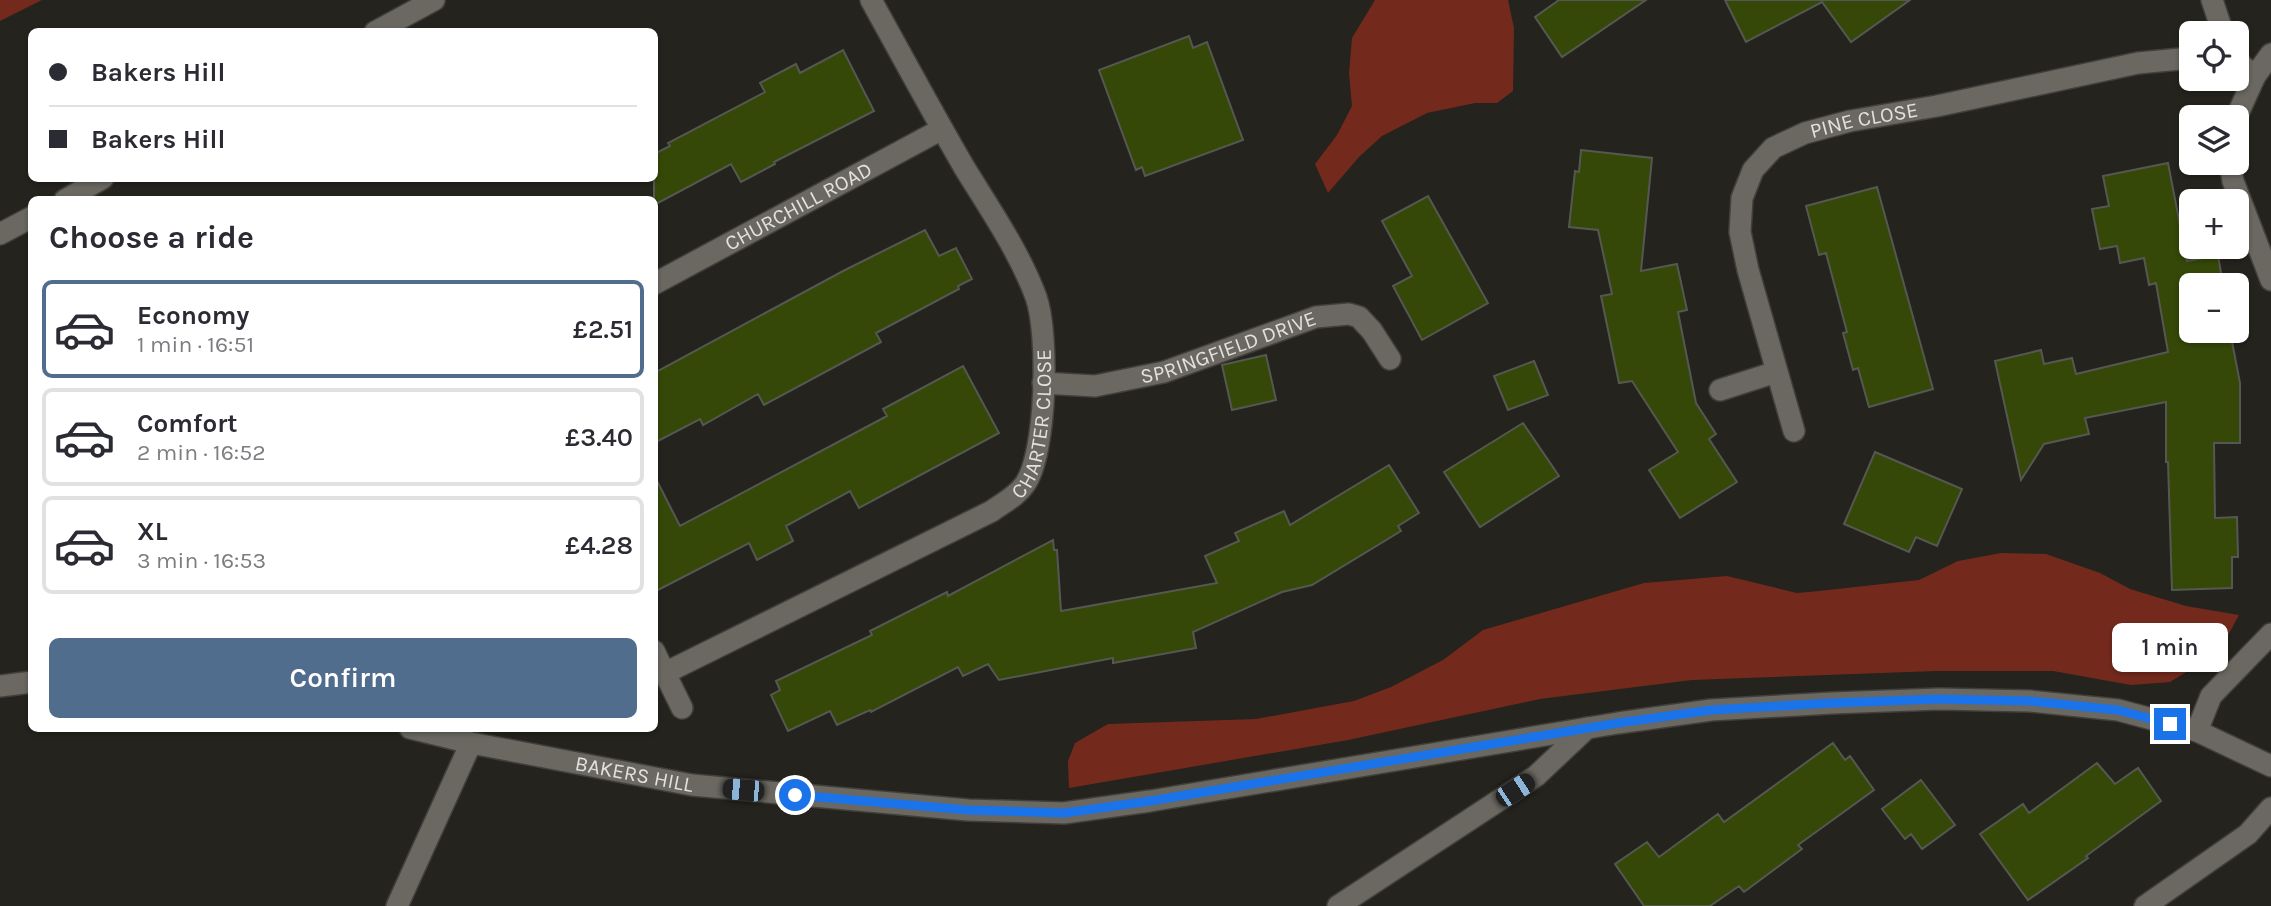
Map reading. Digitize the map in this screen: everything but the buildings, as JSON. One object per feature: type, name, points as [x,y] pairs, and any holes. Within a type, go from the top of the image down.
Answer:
[{"type":"street","points":[[382,28],[434,0]]},
{"type":"street","name":"CHARTER CLOSE","points":[[665,673],[992,511],[1012,498],[1026,484],[1037,455],[1044,333],[1037,298],[1011,246],[871,0]]},
{"type":"street","points":[[2212,0],[2219,21]]},
{"type":"street","points":[[2242,105],[2255,76],[2271,54]]},
{"type":"street","name":"PINE CLOSE","points":[[1794,430],[1748,270],[1740,232],[1742,198],[1753,170],[1773,148],[1805,133],[1850,121],[1937,106],[2138,63],[2179,59]]},
{"type":"street","points":[[2249,71],[2255,76]]},
{"type":"street","name":"CHURCHILL ROAD","points":[[658,282],[942,129]]},
{"type":"street","points":[[2232,175],[2271,279]]},
{"type":"street","points":[[72,196],[96,182]]},
{"type":"street","points":[[0,234],[28,219]]},
{"type":"street","name":"SPRINGFIELD DRIVE","points":[[1043,383],[1095,386],[1164,372],[1316,317],[1349,314],[1359,317],[1372,331],[1390,359]]},
{"type":"street","points":[[1720,390],[1776,372]]},
{"type":"street","points":[[2197,731],[2211,696],[2271,634]]},
{"type":"street","points":[[658,659],[682,708]]},
{"type":"street","points":[[0,685],[28,682]]},
{"type":"street","name":"BAKERS HILL","points":[[426,732],[692,786],[968,810],[1064,813],[1711,710],[1938,699],[2030,701],[2118,710],[2197,731],[2271,766]]},
{"type":"street","points":[[1338,906],[1536,776],[1587,728]]},
{"type":"street","points":[[397,906],[471,743]]},
{"type":"street","points":[[2145,906],[2248,834],[2271,808]]},
{"type":"shaded area","points":[[0,0],[42,0],[0,21]]},
{"type":"shaded area","points":[[1375,0],[1508,0],[1514,28],[1513,91],[1497,103],[1475,103],[1427,113],[1382,136],[1359,157],[1328,193],[1315,164],[1337,135],[1352,106],[1349,73],[1352,38]]},
{"type":"shaded area","points":[[2001,553],[2046,554],[2100,573],[2130,589],[2186,606],[2239,615],[2219,652],[2170,682],[2131,685],[2053,671],[1936,671],[1692,680],[1540,699],[1348,740],[1069,788],[1068,761],[1075,743],[1108,724],[1256,719],[1354,701],[1391,687],[1443,660],[1483,630],[1644,583],[1727,576],[1797,593],[1919,580],[1958,561]]},
{"type":"route","points":[[795,795],[968,810],[1064,813],[1618,723],[1711,710],[1832,703],[1938,699],[2030,701],[2118,710],[2170,724]]}]
